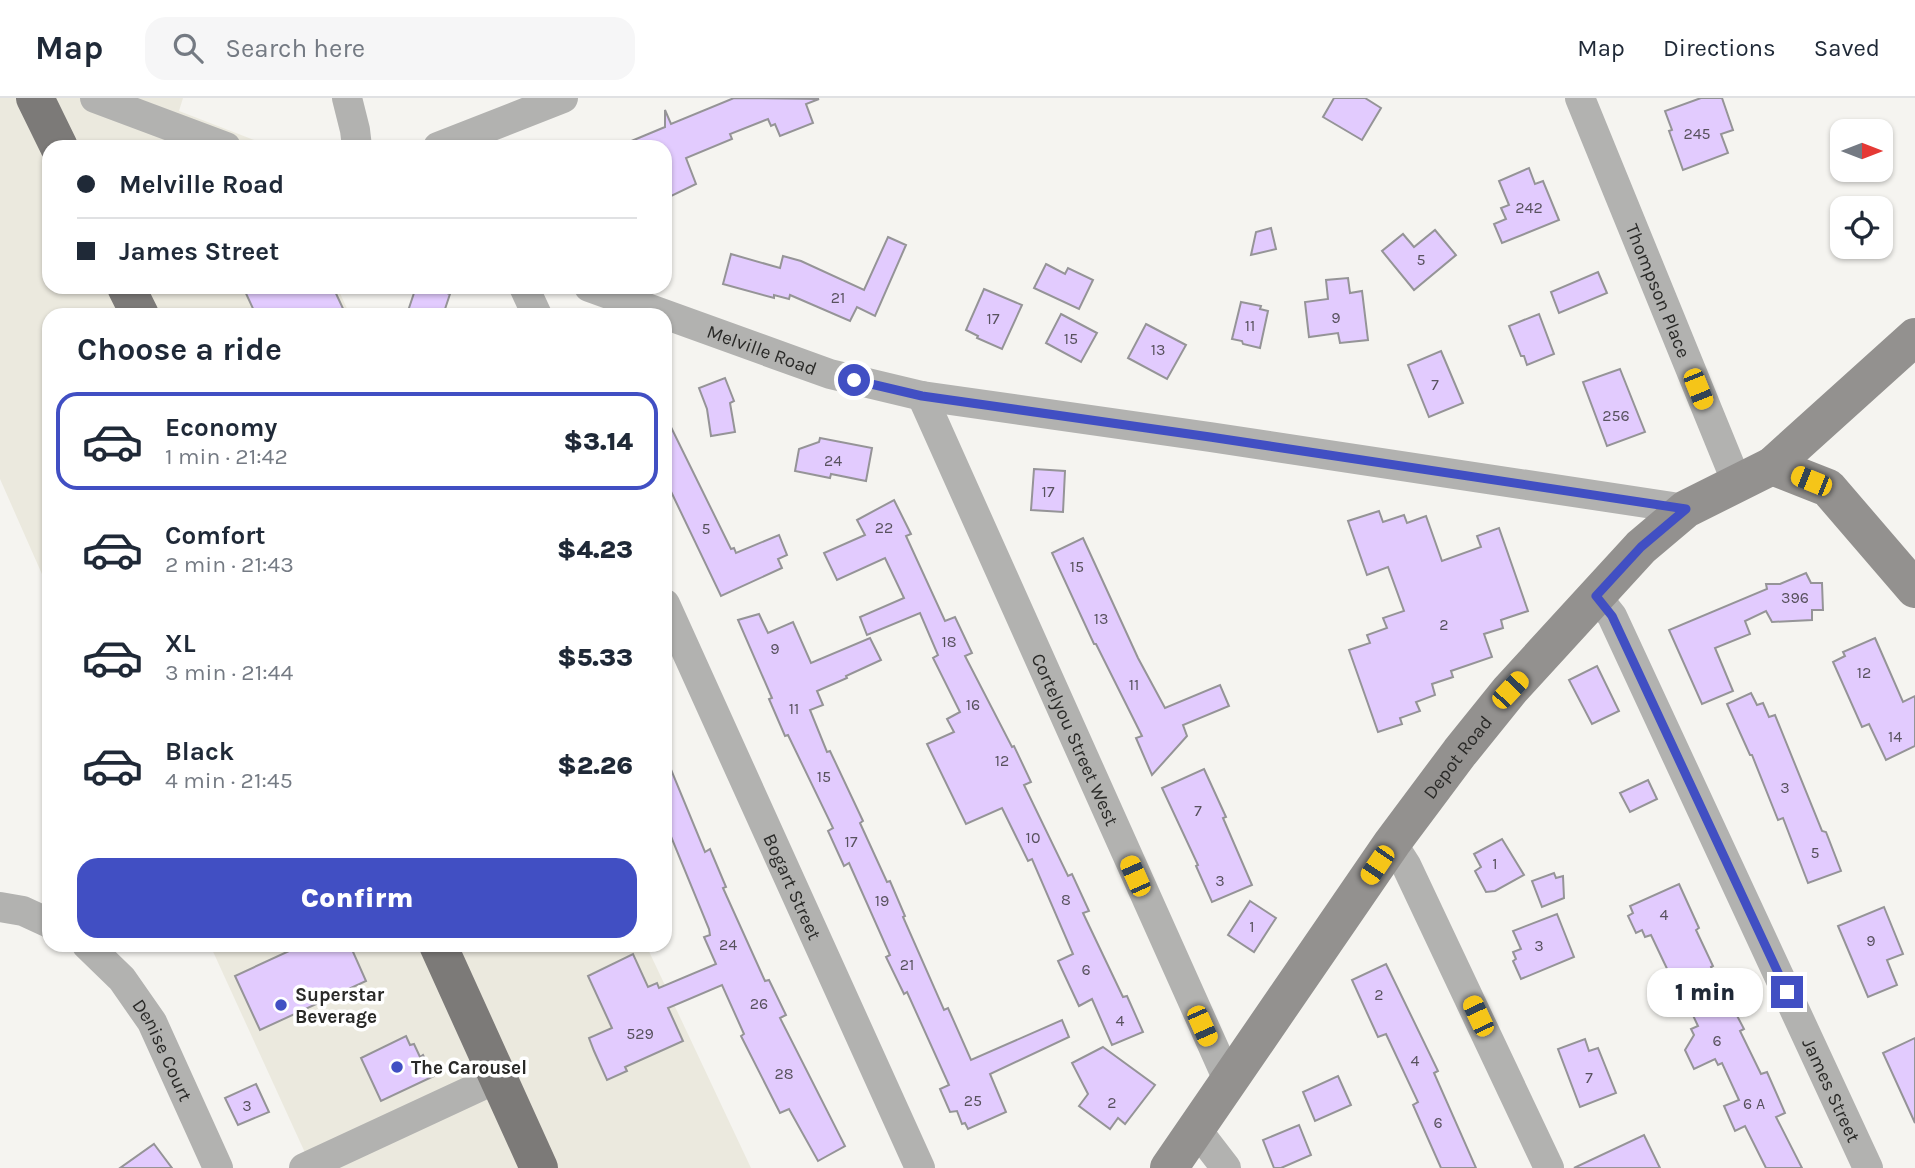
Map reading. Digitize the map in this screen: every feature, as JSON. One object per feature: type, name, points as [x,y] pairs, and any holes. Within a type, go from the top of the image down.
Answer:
[{"type":"main road","points":[[35,98],[56,140]]},
{"type":"main road","points":[[441,952],[539,1168]]},
{"type":"street","points":[[95,98],[207,140]]},
{"type":"street","points":[[347,98],[356,140]]},
{"type":"street","points":[[456,140],[564,98]]},
{"type":"street","name":"Thompson Place","points":[[1580,98],[1737,483]]},
{"type":"street","name":"Melville Road","points":[[608,294],[647,308]]},
{"type":"street","name":"Melville Road","points":[[672,317],[830,374],[922,396],[1459,473],[1686,509]]},
{"type":"street","name":"Depot Road","points":[[1168,1168],[1392,843],[1510,690],[1641,547],[1686,509],[1772,466],[1915,337]]},
{"type":"street","name":"Cortelyou Street West","points":[[922,396],[1229,1082]]},
{"type":"street","points":[[1772,466],[1828,488],[1915,589]]},
{"type":"street","name":"James Street","points":[[1596,596],[1612,616],[1868,1168]]},
{"type":"street","name":"Bogart Street","points":[[672,619],[920,1168]]},
{"type":"street","points":[[1392,843],[1406,865],[1549,1168]]},
{"type":"street","points":[[0,907],[23,911],[42,920]]},
{"type":"street","name":"Denise Court","points":[[95,952],[122,979],[152,1022],[218,1168]]},
{"type":"street","points":[[304,1168],[498,1078]]},
{"type":"street","points":[[1196,1129],[1226,1168]]},
{"type":"shaded area","points":[[0,98],[183,98],[179,111],[254,140],[42,140],[42,294],[340,294],[347,308],[42,308],[42,574],[0,479]]},
{"type":"shaded area","points":[[213,952],[649,952],[751,1168],[312,1168]]},
{"type":"building","points":[[734,98],[819,99],[806,104],[813,123],[780,136],[775,124],[771,126],[768,119],[730,134],[732,139],[686,158],[696,184],[672,196],[672,140],[634,140],[665,127],[665,110],[671,124]]},
{"type":"building","points":[[1334,98],[1365,98],[1381,108],[1362,140],[1323,117]]},
{"type":"building","points":[[1701,98],[1722,98],[1733,130],[1721,134],[1728,153],[1683,170],[1665,111]]},
{"type":"building","points":[[1529,168],[1535,184],[1543,181],[1559,220],[1502,243],[1494,224],[1506,219],[1501,208],[1509,205],[1499,181]]},
{"type":"building","points":[[1271,228],[1276,249],[1251,255],[1256,232]]},
{"type":"building","points":[[1435,230],[1456,255],[1414,290],[1382,251],[1403,234],[1414,247]]},
{"type":"building","points":[[888,237],[906,245],[875,316],[857,307],[850,321],[790,295],[789,299],[774,295],[774,298],[723,284],[731,254],[780,268],[783,256],[801,261],[864,290]]},
{"type":"building","points":[[1046,264],[1065,274],[1068,268],[1093,280],[1079,309],[1034,288]]},
{"type":"building","points":[[1598,272],[1607,293],[1559,313],[1551,292]]},
{"type":"building","points":[[1348,278],[1350,293],[1362,291],[1368,340],[1340,343],[1338,333],[1309,337],[1305,302],[1328,299],[1326,280]]},
{"type":"building","points":[[984,289],[1022,305],[1002,349],[966,330]]},
{"type":"building","points":[[246,294],[336,294],[343,308],[253,308]]},
{"type":"building","points":[[414,294],[450,294],[445,308],[409,308]]},
{"type":"building","points":[[1241,302],[1261,306],[1260,309],[1268,311],[1260,348],[1232,339]]},
{"type":"building","points":[[1061,314],[1097,333],[1081,362],[1046,343]]},
{"type":"building","points":[[1539,314],[1554,354],[1527,365],[1509,326]]},
{"type":"building","points":[[1146,324],[1186,345],[1167,379],[1128,358]]},
{"type":"building","points":[[1441,351],[1463,403],[1429,417],[1408,365]]},
{"type":"building","points":[[1620,369],[1645,432],[1607,446],[1583,382]]},
{"type":"building","points":[[725,378],[734,401],[730,403],[735,432],[711,436],[707,409],[699,388]]},
{"type":"building","points":[[672,429],[731,549],[734,548],[736,553],[779,535],[787,555],[778,559],[782,568],[721,596],[672,494]]},
{"type":"building","points":[[820,438],[872,448],[866,481],[795,471],[799,449],[819,442]]},
{"type":"building","points":[[1034,469],[1065,471],[1063,512],[1031,510]]},
{"type":"building","points":[[894,500],[911,534],[906,536],[945,621],[955,617],[972,653],[965,656],[1012,747],[1014,746],[1031,782],[1024,785],[1068,876],[1072,874],[1089,911],[1083,913],[1123,997],[1127,996],[1143,1032],[1112,1045],[1092,999],[1079,1006],[1058,961],[1073,954],[1032,859],[1028,861],[1002,808],[966,824],[927,744],[954,732],[947,719],[960,712],[933,658],[938,655],[920,613],[867,635],[860,617],[904,598],[885,558],[837,580],[824,553],[865,535],[857,520]]},
{"type":"building","points":[[1379,511],[1383,522],[1404,515],[1407,523],[1426,516],[1442,561],[1481,547],[1477,536],[1499,528],[1528,611],[1501,620],[1503,628],[1484,634],[1492,657],[1451,671],[1453,677],[1432,684],[1435,695],[1416,702],[1420,711],[1400,718],[1402,724],[1378,732],[1349,650],[1370,643],[1367,635],[1387,628],[1383,618],[1404,611],[1388,567],[1367,575],[1348,521]]},
{"type":"building","points":[[1083,538],[1138,658],[1165,708],[1220,685],[1229,706],[1183,725],[1187,736],[1152,775],[1136,738],[1142,736],[1094,644],[1052,553]]},
{"type":"building","points":[[1806,573],[1811,583],[1822,583],[1823,610],[1812,610],[1812,620],[1772,622],[1766,611],[1745,621],[1750,634],[1715,648],[1733,691],[1702,704],[1669,630],[1767,589],[1766,584],[1780,584]]},
{"type":"building","points":[[759,614],[768,633],[793,622],[811,663],[870,638],[881,660],[817,691],[823,705],[810,710],[827,752],[830,751],[863,821],[860,823],[887,882],[890,881],[944,1010],[948,1008],[971,1060],[1062,1020],[1069,1037],[990,1074],[1006,1112],[968,1129],[965,1123],[962,1124],[957,1111],[950,1112],[940,1089],[949,1085],[907,992],[904,994],[886,957],[890,955],[849,863],[844,866],[828,831],[833,828],[788,735],[785,736],[769,699],[772,698],[738,620]]},
{"type":"building","points":[[1875,638],[1903,702],[1915,696],[1915,746],[1886,760],[1869,724],[1862,727],[1833,662],[1845,656],[1843,652]]},
{"type":"building","points":[[1597,666],[1619,711],[1592,724],[1569,680]]},
{"type":"building","points":[[1751,693],[1757,705],[1763,703],[1769,717],[1775,715],[1841,871],[1808,883],[1783,818],[1778,820],[1752,755],[1727,704]]},
{"type":"building","points":[[1204,769],[1252,885],[1212,902],[1162,788]]},
{"type":"building","points":[[672,772],[705,852],[710,849],[726,887],[723,888],[765,981],[769,980],[786,1015],[780,1018],[845,1146],[818,1161],[789,1109],[780,1113],[741,1036],[744,1034],[722,985],[668,1008],[683,1041],[625,1067],[627,1071],[607,1080],[589,1038],[612,1028],[588,976],[633,954],[648,987],[657,983],[659,988],[716,964],[704,937],[710,935],[672,839]]},
{"type":"building","points":[[1648,780],[1657,799],[1630,812],[1620,793]]},
{"type":"building","points":[[1502,839],[1524,875],[1495,891],[1486,892],[1475,871],[1481,867],[1474,854]]},
{"type":"building","points":[[1554,873],[1556,878],[1563,876],[1564,898],[1542,907],[1532,881]]},
{"type":"building","points":[[1679,884],[1699,928],[1696,930],[1713,966],[1711,967],[1744,1029],[1740,1031],[1761,1074],[1767,1072],[1785,1113],[1776,1117],[1802,1168],[1766,1168],[1745,1126],[1735,1131],[1724,1106],[1739,1100],[1722,1063],[1718,1065],[1715,1059],[1694,1069],[1685,1050],[1694,1035],[1691,1029],[1698,1026],[1673,973],[1670,975],[1651,935],[1645,937],[1642,930],[1636,933],[1628,916],[1633,913],[1630,906]]},
{"type":"building","points":[[1250,901],[1276,918],[1254,952],[1228,935]]},
{"type":"building","points":[[1884,907],[1903,954],[1887,960],[1897,985],[1868,997],[1838,926]]},
{"type":"building","points":[[1557,914],[1574,957],[1521,979],[1513,961],[1516,959],[1513,952],[1521,949],[1513,931]]},
{"type":"building","name":"Superstar Beverage","points":[[287,952],[353,952],[366,981],[260,1030],[235,976]]},
{"type":"building","points":[[1386,964],[1438,1071],[1434,1073],[1476,1168],[1441,1168],[1413,1105],[1418,1102],[1386,1034],[1378,1037],[1352,980]]},
{"type":"building","name":"The Carousel","points":[[406,1036],[410,1045],[414,1044],[420,1057],[423,1055],[434,1076],[381,1101],[361,1058]]},
{"type":"building","points":[[1915,1038],[1915,1123],[1883,1053]]},
{"type":"building","points":[[1585,1039],[1589,1051],[1598,1048],[1616,1093],[1580,1107],[1558,1049]]},
{"type":"building","points":[[1103,1047],[1155,1085],[1125,1124],[1118,1118],[1110,1129],[1079,1106],[1088,1094],[1072,1063]]},
{"type":"building","points":[[1338,1076],[1351,1105],[1315,1121],[1303,1092]]},
{"type":"building","points":[[256,1084],[269,1112],[238,1125],[225,1098]]},
{"type":"building","points":[[1299,1125],[1311,1155],[1281,1168],[1274,1168],[1263,1140]]},
{"type":"building","points":[[1644,1135],[1660,1168],[1574,1168]]},
{"type":"building","points":[[154,1144],[172,1168],[120,1168]]},
{"type":"place","name":"Superstar Beverage","points":[[281,1005]]},
{"type":"place","name":"The Carousel","points":[[397,1067]]},
{"type":"route","points":[[854,380],[922,396],[1686,509],[1641,547],[1596,596],[1612,616],[1787,992]]}]
